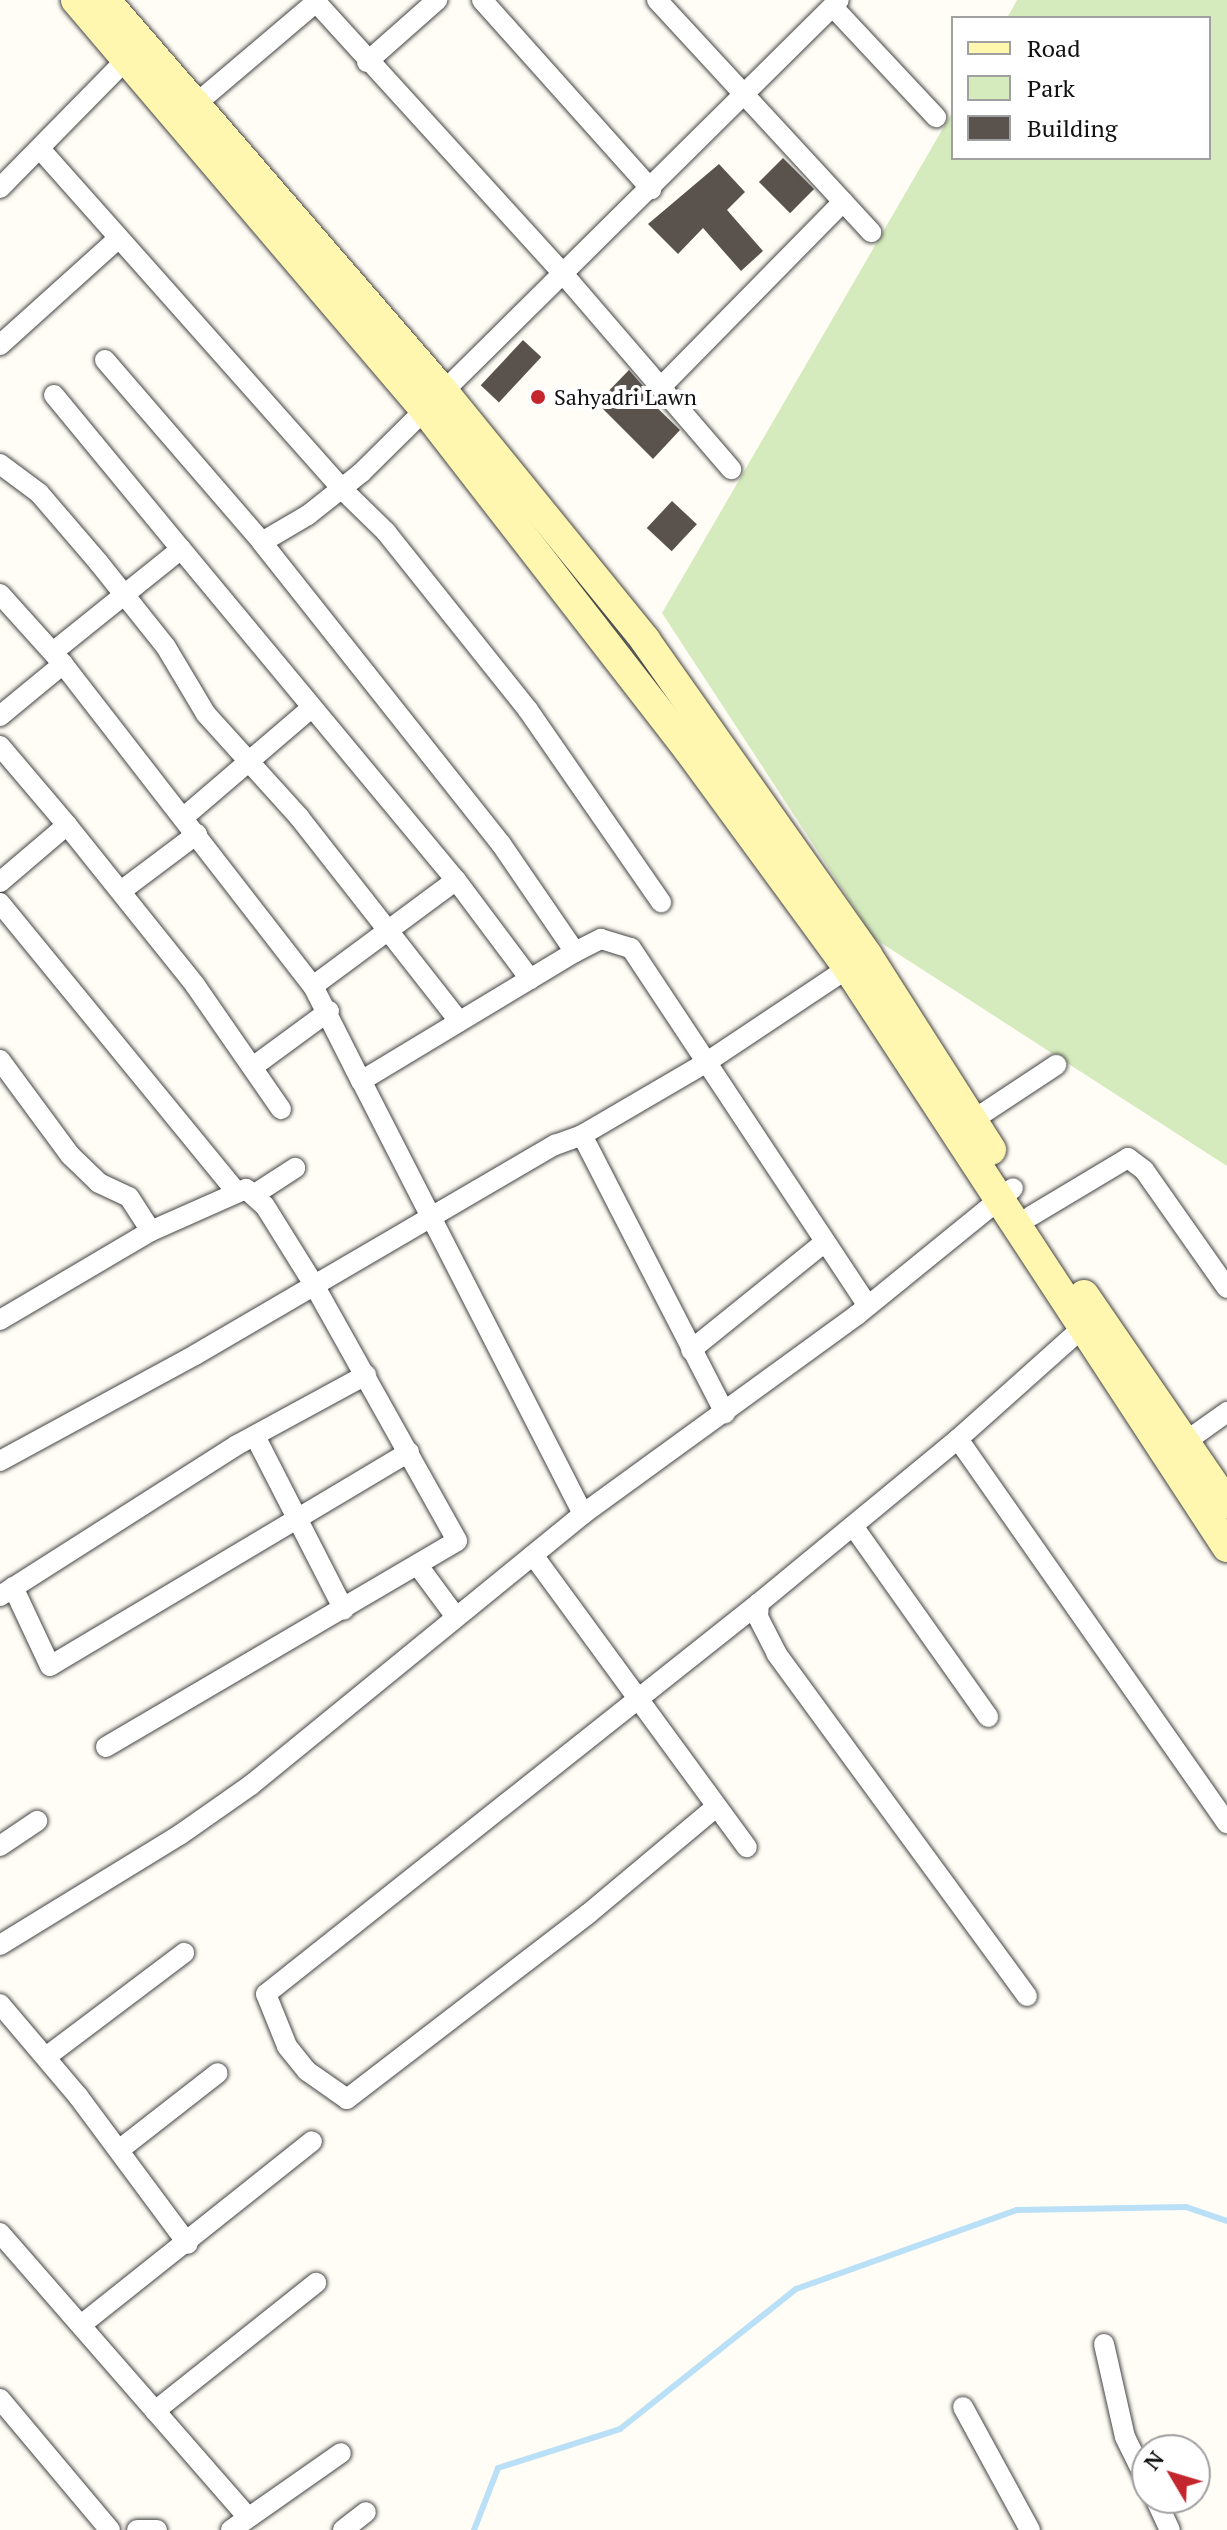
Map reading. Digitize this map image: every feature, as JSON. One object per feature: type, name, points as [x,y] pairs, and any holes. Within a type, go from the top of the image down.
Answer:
[{"type":"street","points":[[76,0],[125,61],[434,401],[645,640],[1089,1322],[1227,1547]]},
{"type":"street","points":[[105,0],[197,103],[434,401]]},
{"type":"street","points":[[367,62],[437,0]]},
{"type":"street","points":[[482,0],[651,189]]},
{"type":"street","points":[[657,0],[871,232]]},
{"type":"street","points":[[197,103],[317,1],[367,62],[565,276],[731,469]]},
{"type":"street","points":[[262,542],[343,490],[565,276],[836,3],[936,117]]},
{"type":"street","points":[[0,188],[42,151],[125,61]]},
{"type":"street","points":[[42,151],[343,490],[386,532],[424,585],[484,652],[661,902]]},
{"type":"street","points":[[661,387],[843,202]]},
{"type":"street","points":[[0,345],[119,238]]},
{"type":"street","points":[[105,360],[262,542],[501,844],[575,952]]},
{"type":"street","points":[[54,395],[310,709],[456,880],[530,979]]},
{"type":"street","points":[[0,464],[39,493],[125,597],[166,647],[206,714],[248,760],[459,1021]]},
{"type":"street","points":[[0,716],[58,658],[181,549]]},
{"type":"street","points":[[0,594],[58,658],[184,817],[329,1011],[431,1220],[583,1514]]},
{"type":"street","points":[[184,817],[310,709]]},
{"type":"street","points":[[0,746],[121,891],[254,1066],[281,1109]]},
{"type":"street","points":[[0,882],[67,825]]},
{"type":"street","points":[[121,891],[197,834]]},
{"type":"street","points":[[313,986],[456,880]]},
{"type":"street","points":[[0,903],[245,1192],[313,1283],[457,1541],[419,1567],[161,1711],[106,1747]]},
{"type":"street","points":[[361,1081],[601,939],[631,948],[868,1306]]},
{"type":"street","points":[[0,1461],[195,1355],[313,1283],[431,1220],[555,1145],[582,1135],[707,1062],[857,962]]},
{"type":"street","points":[[857,962],[973,1120],[1006,1193],[1031,1216],[1089,1322],[1185,1442],[1227,1504]]},
{"type":"street","points":[[254,1066],[329,1011]]},
{"type":"street","points":[[0,1060],[70,1155],[99,1183],[129,1197],[151,1231]]},
{"type":"street","points":[[973,1120],[1056,1065]]},
{"type":"street","points":[[582,1135],[725,1413]]},
{"type":"street","points":[[1031,1216],[1128,1158],[1144,1170],[1227,1288]]},
{"type":"street","points":[[0,1320],[151,1231],[295,1168]]},
{"type":"street","points":[[0,1945],[251,1785],[583,1514],[868,1306],[1006,1193]]},
{"type":"street","points":[[691,1350],[825,1242]]},
{"type":"street","points":[[716,1807],[588,1914],[347,2099],[307,2071],[287,2046],[266,1994],[759,1603],[958,1439],[1089,1322]]},
{"type":"street","points":[[366,1375],[255,1436],[6,1592],[50,1666],[409,1452]]},
{"type":"street","points":[[1185,1442],[1227,1412]]},
{"type":"street","points":[[255,1436],[294,1520],[344,1610]]},
{"type":"street","points":[[958,1439],[1227,1823]]},
{"type":"street","points":[[853,1526],[988,1717]]},
{"type":"street","points":[[533,1555],[747,1847]]},
{"type":"street","points":[[419,1567],[456,1617]]},
{"type":"street","points":[[759,1603],[758,1617],[795,1680],[1027,1996]]},
{"type":"street","points":[[0,1846],[37,1821]]},
{"type":"street","points":[[46,2057],[184,1953]]},
{"type":"street","points":[[0,2004],[119,2150],[188,2244]]},
{"type":"street","points":[[119,2150],[218,2073]]},
{"type":"street","points":[[81,2325],[188,2244],[312,2141]]},
{"type":"street","points":[[0,2233],[248,2517]]},
{"type":"street","points":[[155,2411],[316,2283]]},
{"type":"street","points":[[1104,2344],[1125,2437],[1131,2449]]},
{"type":"street","points":[[0,2399],[8,2423],[110,2530]]},
{"type":"street","points":[[963,2407],[1030,2530]]},
{"type":"street","points":[[231,2530],[341,2453]]},
{"type":"street","points":[[343,2530],[366,2512]]},
{"type":"street","points":[[137,2530],[157,2530]]},
{"type":"green space","points":[[1017,0],[1227,0],[1227,1166],[875,939],[662,613],[951,114],[951,160],[1211,160],[1211,16],[1008,16]]},
{"type":"building","points":[[783,158],[814,189],[790,213],[759,182]]},
{"type":"building","points":[[719,164],[745,192],[727,210],[763,251],[741,271],[703,228],[678,254],[648,224]]},
{"type":"building","points":[[523,340],[541,357],[499,402],[481,385]]},
{"type":"building","points":[[629,370],[650,394],[647,398],[680,430],[653,459],[597,403]]},
{"type":"building","points":[[672,501],[697,524],[672,551],[647,528]]},
{"type":"waterway","points":[[474,2530],[498,2468],[620,2429],[796,2289],[1017,2210],[1186,2207],[1227,2221]]},
{"type":"place","name":"Sahyadri Lawn","points":[[538,397]]}]
